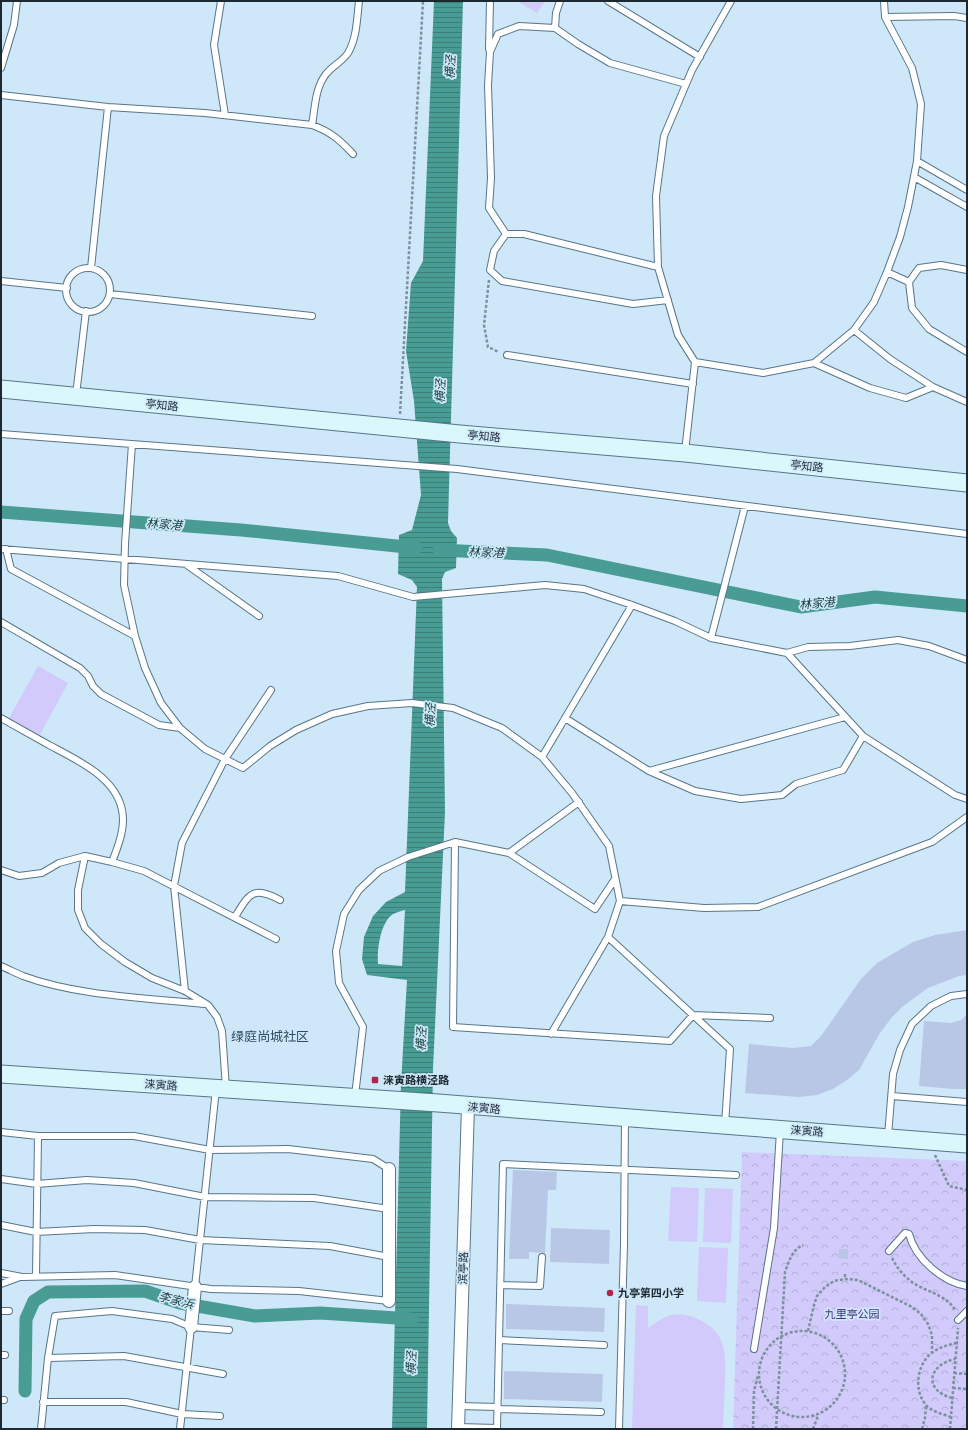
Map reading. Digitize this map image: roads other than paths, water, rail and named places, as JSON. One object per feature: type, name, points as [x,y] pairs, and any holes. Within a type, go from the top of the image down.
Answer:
[{"type":"street","name":"亭知路","points":[[1,389],[460,434],[685,453],[967,483]]},
{"type":"street","name":"涞寅路","points":[[1,1074],[438,1103],[967,1144]]},
{"type":"street","name":"滨亭路","points":[[458,1428],[468,1106]]},
{"type":"street","points":[[389,1169],[389,1300]]},
{"type":"street","points":[[191,1327],[195,1287]]},
{"type":"lane","points":[[1,68],[14,26],[17,1]]},
{"type":"lane","points":[[221,1],[214,46],[225,115]]},
{"type":"lane","points":[[312,125],[319,86],[326,74],[348,54],[354,40],[359,1]]},
{"type":"lane","points":[[490,1],[490,52],[488,85],[491,178],[489,208],[506,234]]},
{"type":"lane","points":[[555,28],[556,13],[560,1]]},
{"type":"lane","points":[[608,1],[700,57]]},
{"type":"lane","points":[[685,453],[696,362],[678,334],[658,267],[656,196],[664,136],[686,84],[731,1]]},
{"type":"lane","points":[[696,362],[763,373],[814,363],[854,330],[874,302],[888,272],[908,207],[917,161],[921,104],[912,68],[885,17],[884,1]]},
{"type":"lane","points":[[885,17],[954,16],[967,18]]},
{"type":"lane","points":[[490,52],[498,34],[519,26],[555,28],[610,63],[686,84]]},
{"type":"lane","points":[[1,95],[108,107],[225,115],[312,125],[326,130],[339,139],[353,154]]},
{"type":"lane","points":[[91,268],[108,107]]},
{"type":"lane","points":[[917,161],[967,190]]},
{"type":"lane","points":[[914,177],[967,207]]},
{"type":"lane","points":[[506,234],[524,234],[658,267]]},
{"type":"lane","points":[[506,234],[494,251],[490,270],[502,281],[633,304],[668,300]]},
{"type":"lane","points":[[967,270],[941,265],[919,268],[909,282],[912,308],[929,328],[967,352]]},
{"type":"lane","points":[[91,268],[104,274],[108,280],[110,294],[104,306],[92,311],[86,311],[79,309],[69,300],[67,288],[68,281],[78,270],[91,268]]},
{"type":"lane","points":[[888,272],[909,282]]},
{"type":"lane","points":[[1,281],[67,288]]},
{"type":"lane","points":[[110,294],[312,316]]},
{"type":"lane","points":[[76,397],[86,311]]},
{"type":"lane","points":[[854,330],[890,359],[933,387],[967,402]]},
{"type":"lane","points":[[507,355],[693,384]]},
{"type":"lane","points":[[814,363],[870,388],[906,398],[933,387]]},
{"type":"lane","points":[[1,434],[456,470],[967,534]]},
{"type":"lane","points":[[132,444],[125,544],[124,585],[135,636],[145,668],[161,702],[180,728],[205,749],[243,768],[270,746],[296,730],[332,714],[368,706],[412,703],[453,708],[502,728],[542,757],[579,802],[609,846],[620,901],[608,937],[551,1034]]},
{"type":"lane","points":[[711,638],[745,506]]},
{"type":"lane","points":[[135,636],[11,569],[4,549],[338,576],[413,597],[545,585],[584,589],[675,621],[711,638],[787,653],[808,647],[850,646],[898,640],[929,646],[967,660]]},
{"type":"lane","points":[[186,564],[259,616]]},
{"type":"lane","points":[[542,757],[632,605]]},
{"type":"lane","points":[[1,622],[80,668],[101,694],[159,725],[180,728]]},
{"type":"lane","points":[[787,653],[863,736],[955,795],[967,799]]},
{"type":"lane","points":[[185,991],[174,886],[182,843],[225,759],[272,690]]},
{"type":"lane","points":[[648,771],[845,717]]},
{"type":"lane","points":[[1,718],[79,761],[96,772],[111,787],[119,803],[123,820],[120,837],[112,862]]},
{"type":"lane","points":[[565,718],[648,771],[695,791],[741,799],[782,795],[796,784],[843,770],[863,736]]},
{"type":"lane","points":[[509,853],[579,802]]},
{"type":"lane","points":[[620,901],[704,908],[758,907],[932,842],[967,818]]},
{"type":"lane","points":[[354,1098],[363,1027],[339,983],[336,951],[344,914],[359,890],[379,871],[408,857],[454,842],[509,853],[595,909],[615,879]]},
{"type":"lane","points":[[454,842],[452,1027],[670,1041],[693,1015]]},
{"type":"lane","points":[[85,856],[78,890],[78,910],[85,928],[101,944],[125,962],[152,978],[185,991],[208,1005],[217,1017],[222,1031],[221,1089],[210,1150],[195,1287]]},
{"type":"lane","points":[[1,870],[19,876],[42,874],[60,863],[85,856],[112,862],[144,871],[276,939]]},
{"type":"lane","points":[[235,917],[251,894],[260,892],[270,894],[280,900]]},
{"type":"lane","points":[[608,937],[730,1049],[725,1125]]},
{"type":"lane","points":[[1,966],[24,976],[66,988],[103,994],[208,1005]]},
{"type":"lane","points":[[888,1138],[893,1074],[900,1050],[912,1024],[931,1006],[951,996],[967,994]]},
{"type":"lane","points":[[693,1015],[770,1018]]},
{"type":"lane","points":[[892,1096],[967,1102]]},
{"type":"lane","points":[[619,1429],[624,1244],[625,1118]]},
{"type":"lane","points":[[754,1349],[774,1228],[780,1130]]},
{"type":"lane","points":[[1,1132],[38,1136],[134,1136],[210,1150],[288,1149],[373,1159],[389,1169]]},
{"type":"lane","points":[[36,1276],[38,1136]]},
{"type":"lane","points":[[458,1428],[497,1428],[503,1164],[736,1175]]},
{"type":"lane","points":[[1,1179],[37,1184],[87,1180],[134,1183],[205,1197],[314,1198],[389,1208]]},
{"type":"lane","points":[[1,1225],[36,1232],[94,1229],[145,1230],[200,1240],[330,1246],[389,1257]]},
{"type":"lane","points":[[889,1251],[905,1233],[909,1234],[911,1243],[928,1265],[945,1277],[967,1286]]},
{"type":"lane","points":[[501,1285],[540,1286],[542,1257]]},
{"type":"lane","points":[[1,1273],[22,1277]]},
{"type":"lane","points":[[1,1284],[22,1277],[114,1275],[211,1289],[299,1291],[389,1300]]},
{"type":"lane","points":[[1,1311],[9,1311]]},
{"type":"lane","points":[[41,1429],[48,1358],[55,1316],[112,1311],[172,1319],[191,1327],[229,1330]]},
{"type":"lane","points":[[958,1320],[967,1311]]},
{"type":"lane","points":[[180,1429],[191,1327]]},
{"type":"lane","points":[[499,1340],[604,1345]]},
{"type":"lane","points":[[48,1358],[124,1356],[223,1374]]},
{"type":"lane","points":[[43,1402],[126,1402],[182,1414],[220,1416]]},
{"type":"lane","points":[[459,1406],[601,1412]]},
{"type":"water","name":"横泾","points":[[434,1],[463,1],[448,523],[451,531],[457,538],[456,568],[445,572],[442,579],[445,812],[433,1069],[427,1429],[392,1429],[401,1084],[407,980],[367,975],[362,959],[364,937],[373,916],[386,902],[405,892],[417,587],[412,580],[398,574],[399,535],[412,530],[421,495],[414,401],[406,351],[411,283],[423,261]],"holes":[[[405,910],[402,966],[378,964],[378,952],[380,937],[385,924],[393,914]]]},
{"type":"waterway","name":"林家港","points":[[1,512],[241,530],[416,548]]},
{"type":"waterway","name":"林家港","points":[[439,550],[547,555],[801,607],[875,597],[967,606]]},
{"type":"waterway","name":"李家浜","points":[[25,1391],[26,1319],[34,1301],[48,1292],[145,1291],[180,1303],[255,1316],[320,1313],[412,1319]]},
{"type":"place","name":"涞寅路横泾路","points":[[375,1080]]},
{"type":"place","name":"九亭第四小学","points":[[610,1293]]},
{"type":"district","name":"绿庭尚城社区","points":[[270,1036]]},
{"type":"park label","name":"九里亭公园","points":[[852,1314]]}]
